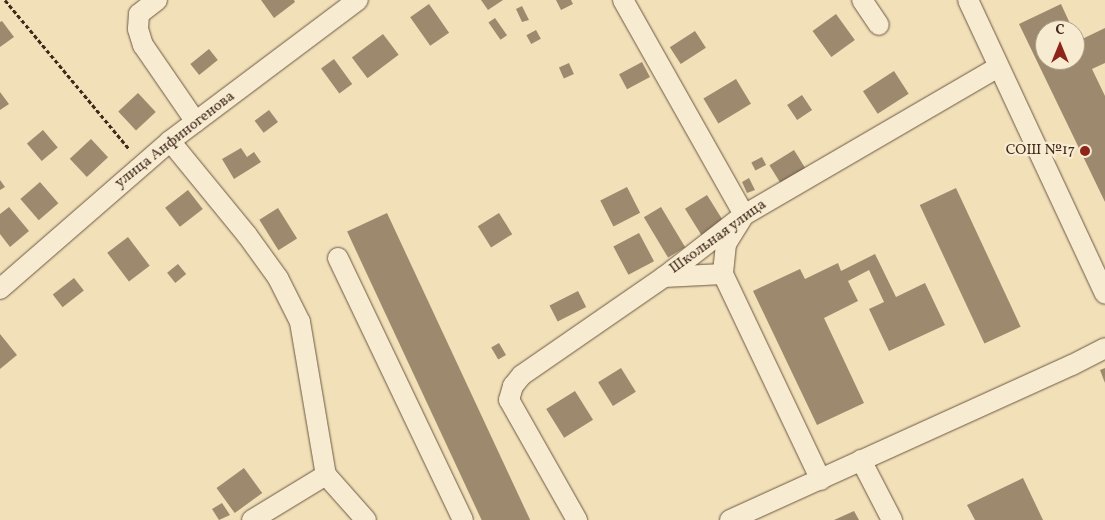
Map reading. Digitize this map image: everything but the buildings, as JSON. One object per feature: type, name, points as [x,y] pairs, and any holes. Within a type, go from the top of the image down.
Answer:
[{"type":"street","points":[[157,0],[139,14],[138,29],[143,45],[196,122]]},
{"type":"street","name":"улица Анфиногенова","points":[[0,289],[170,140],[358,0]]},
{"type":"street","points":[[623,0],[744,215],[726,244],[723,274],[820,480]]},
{"type":"street","points":[[862,0],[879,25]]},
{"type":"street","points":[[968,0],[1105,294]]},
{"type":"street","name":"Школьная улица","points":[[577,520],[509,400],[513,386],[522,375],[664,277],[744,215],[998,67]]},
{"type":"street","points":[[170,140],[247,235],[278,278],[300,322],[326,475],[366,520]]},
{"type":"street","points":[[338,258],[463,520]]},
{"type":"street","points":[[664,277],[723,274]]},
{"type":"street","points":[[730,520],[1072,365],[1105,348]]},
{"type":"street","points":[[861,460],[892,520]]},
{"type":"street","points":[[252,520],[326,475]]},
{"type":"path","points":[[5,0],[142,164]]},
{"type":"place","name":"СОШ №17","points":[[1085,151]]}]
